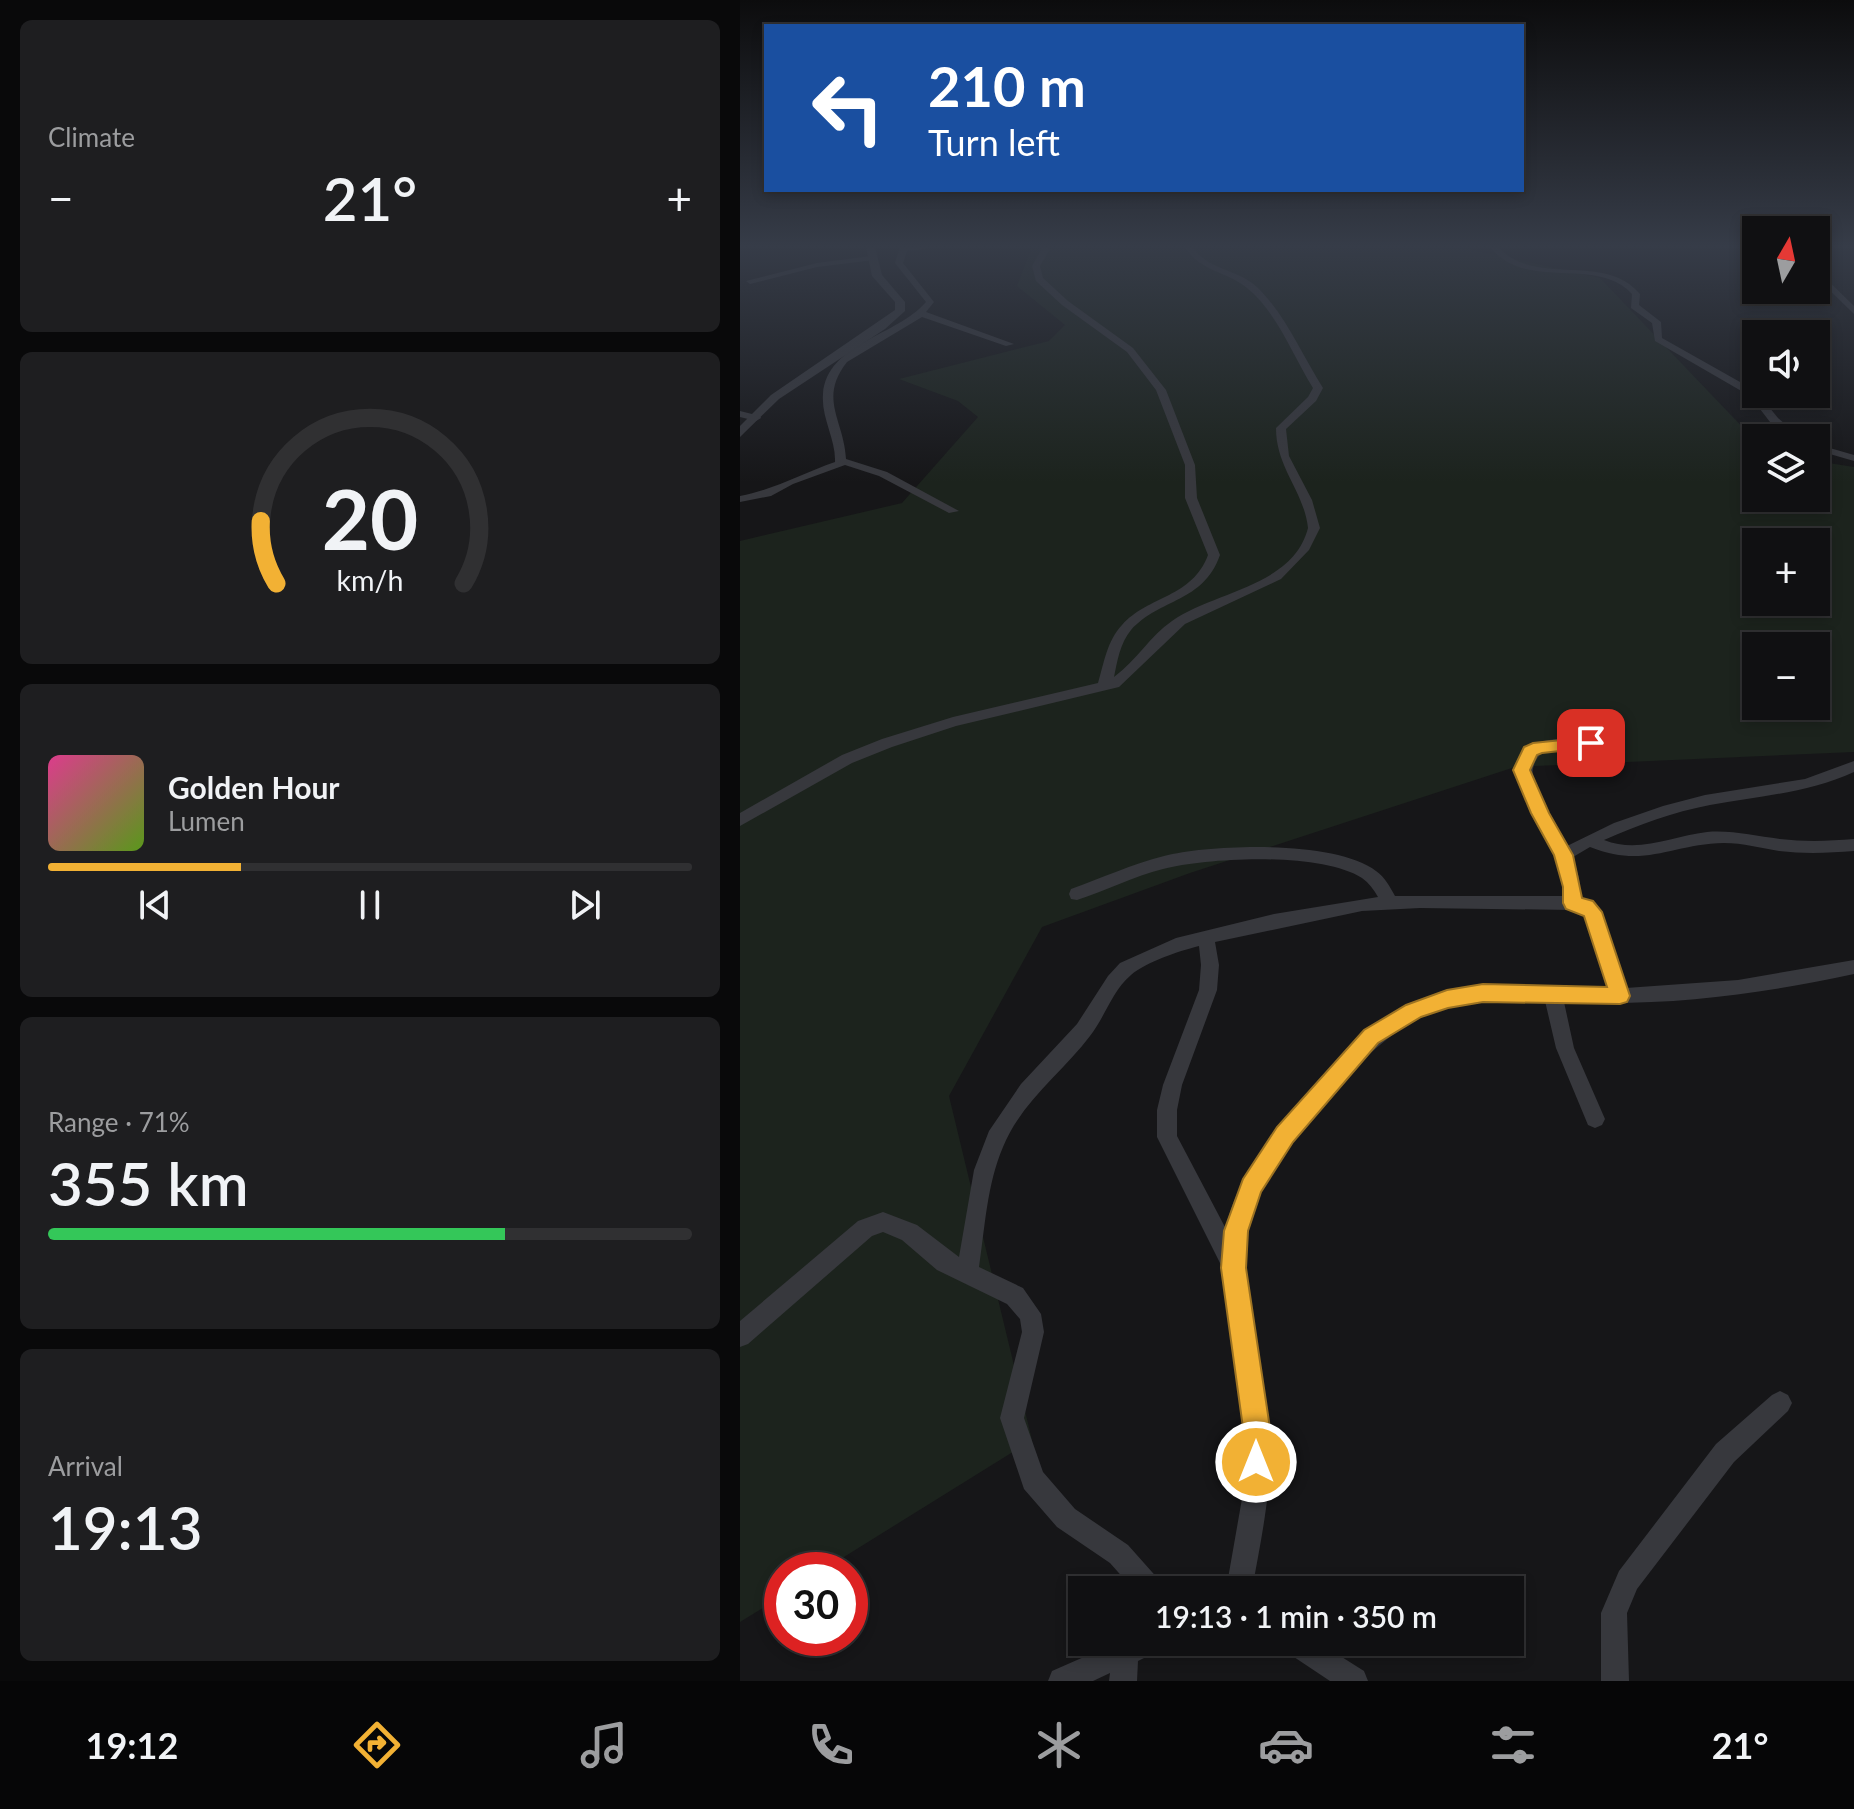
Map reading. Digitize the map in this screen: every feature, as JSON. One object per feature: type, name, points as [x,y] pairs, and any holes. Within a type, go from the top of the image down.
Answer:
[{"type":"street","points":[[740,433],[784,390],[883,325]]},
{"type":"street","points":[[842,461],[827,395],[832,375],[844,359],[899,325]]},
{"type":"street","points":[[956,325],[1009,344]]},
{"type":"street","points":[[1096,325],[1130,350],[1161,390],[1190,465],[1191,498],[1214,555],[1208,572],[1199,583],[1140,616],[1123,632],[1104,687]]},
{"type":"street","points":[[740,820],[847,759],[887,743],[953,722],[1104,687],[1125,677],[1179,622],[1267,584],[1296,560],[1314,531],[1308,505],[1287,470],[1280,437],[1285,422],[1312,399],[1318,388],[1278,325]]},
{"type":"street","points":[[1656,325],[1658,339],[1754,394],[1779,424]]},
{"type":"street","points":[[740,414],[756,418]]},
{"type":"street","points":[[1830,451],[1854,458]]},
{"type":"street","points":[[740,499],[767,494],[789,482],[832,469],[842,461]]},
{"type":"street","points":[[842,461],[883,474],[953,511]]},
{"type":"street","points":[[1573,903],[1573,887],[1564,855],[1530,793],[1522,770],[1524,760],[1530,751],[1539,747],[1617,741]]},
{"type":"street","points":[[1564,855],[1657,813],[1688,804],[1807,786],[1854,766]]},
{"type":"street","points":[[1590,841],[1608,850],[1636,854],[1655,852],[1702,838],[1727,837],[1783,845],[1854,845]]},
{"type":"street","points":[[1077,894],[1164,863],[1188,858],[1276,854],[1353,866],[1369,873],[1390,902]]},
{"type":"street","points":[[967,1273],[984,1170],[1009,1116],[1028,1090],[1084,1030],[1114,981],[1126,968],[1176,945],[1274,921],[1390,902],[1573,903],[1592,912],[1620,996]]},
{"type":"street","points":[[1206,938],[1211,956],[1211,981],[1172,1080],[1164,1116],[1167,1137],[1234,1268]]},
{"type":"street","points":[[1241,1576],[1252,1517],[1258,1435],[1234,1268],[1236,1231],[1251,1187],[1285,1135],[1371,1037],[1413,1011],[1447,999],[1483,993],[1620,996],[1706,992],[1786,983],[1854,967]]},
{"type":"street","points":[[1553,994],[1565,1048],[1595,1119]]},
{"type":"street","points":[[740,1336],[865,1228],[883,1222],[909,1232],[945,1262],[1015,1296],[1030,1314],[1033,1332],[1012,1418],[1033,1480],[1066,1518],[1119,1554],[1139,1576]]},
{"type":"street","points":[[1615,1681],[1614,1613],[1628,1580],[1725,1453],[1780,1403]]},
{"type":"street","points":[[1062,1681],[1117,1656]]},
{"type":"street","points":[[1123,1681],[1133,1656]]},
{"type":"street","points":[[1316,1656],[1354,1681]]},
{"type":"shaded area","points":[[1065,325],[1645,325],[1742,427],[1742,512],[1830,512],[1830,463],[1854,467],[1854,752],[1515,767],[1190,873],[1042,927],[949,1096],[1032,1440],[852,1552],[764,1552],[764,1607],[740,1622],[740,541],[902,503],[978,417],[958,401],[899,379],[1049,341]]},
{"type":"route","points":[[1256,1462],[1258,1435],[1234,1268],[1236,1231],[1251,1187],[1285,1135],[1326,1084],[1371,1037],[1413,1011],[1447,999],[1483,993],[1620,996],[1597,923],[1592,912],[1573,903],[1573,887],[1564,855],[1530,793],[1522,770],[1530,751],[1539,747],[1591,743]]}]
